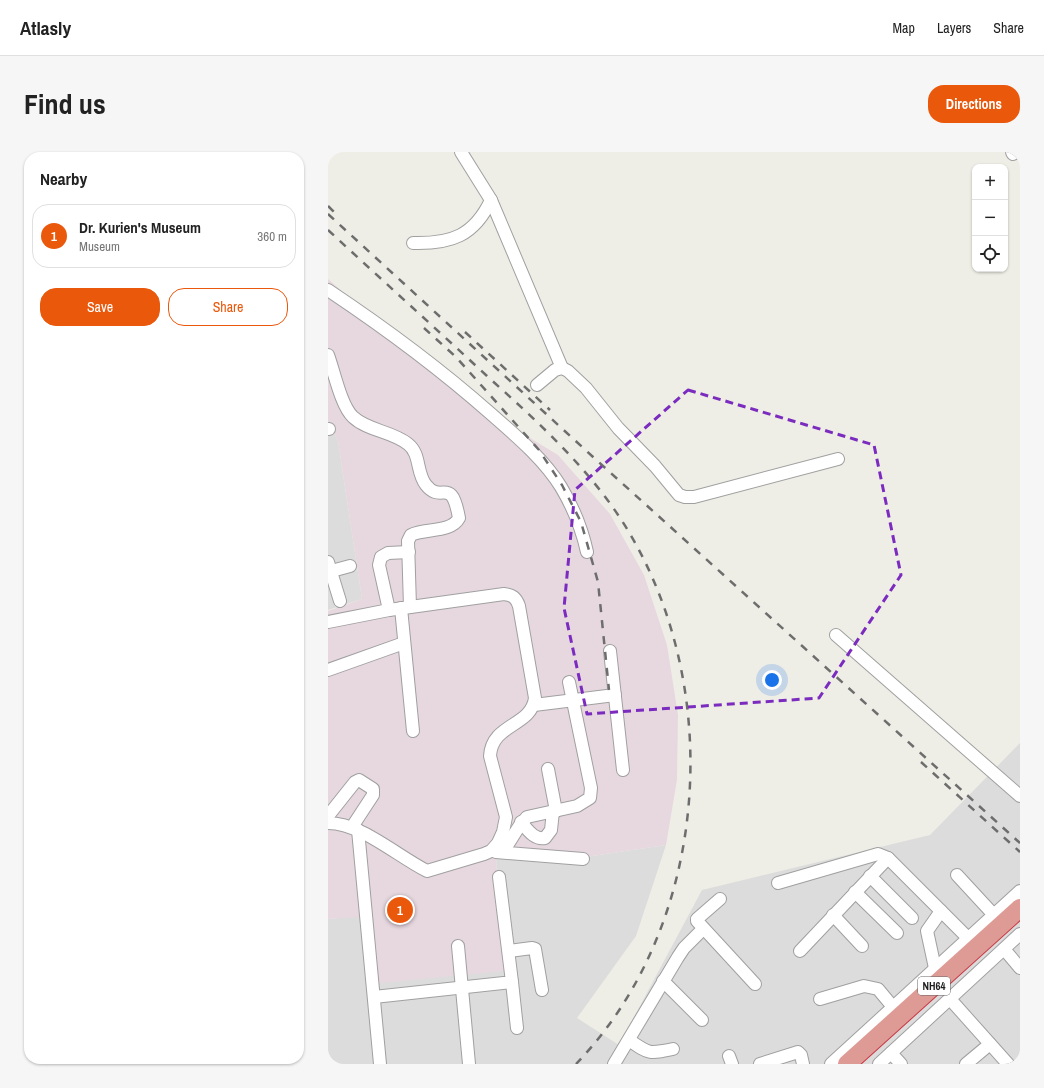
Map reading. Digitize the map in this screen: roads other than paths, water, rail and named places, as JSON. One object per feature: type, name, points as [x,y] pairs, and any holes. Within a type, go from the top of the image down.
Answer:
[{"type":"highway","name":"NH64","points":[[847,1064],[1020,908]]},
{"type":"highway","name":"NH64","points":[[863,1064],[1020,922]]},
{"type":"street","points":[[461,152],[491,200],[562,368],[578,380],[618,428],[655,466],[679,495],[694,497],[838,459]]},
{"type":"street","points":[[413,243],[434,244],[452,240],[465,233],[478,223],[485,214],[491,200]]},
{"type":"street","points":[[328,290],[414,350],[513,432],[561,486],[577,518],[587,552]]},
{"type":"street","points":[[328,355],[346,407],[353,417],[408,444],[415,453],[422,480],[426,486],[432,491],[451,493],[454,497],[459,518],[456,523],[450,527],[417,532],[411,535],[408,541],[409,552],[400,608],[413,731]]},
{"type":"street","points":[[537,385],[555,370],[562,368]]},
{"type":"street","points":[[400,608],[379,565],[381,557],[388,553],[409,552]]},
{"type":"street","points":[[340,601],[329,569],[350,566]]},
{"type":"street","points":[[328,622],[400,608],[504,594],[512,595],[517,600],[534,705],[526,715],[495,738],[490,747],[490,756],[506,817],[497,852]]},
{"type":"street","points":[[836,635],[1020,796]]},
{"type":"street","points":[[328,670],[404,643]]},
{"type":"street","points":[[610,651],[623,770]]},
{"type":"street","points":[[497,852],[521,822],[527,817],[577,806],[590,798],[591,788],[569,682]]},
{"type":"street","points":[[534,705],[615,695]]},
{"type":"street","points":[[521,822],[540,839],[546,838],[551,830],[554,811],[548,769]]},
{"type":"street","points":[[328,816],[355,782],[359,780],[363,781],[374,792],[355,828],[380,1064]]},
{"type":"street","points":[[328,823],[343,824],[355,828],[427,871],[436,870],[497,852],[583,859]]},
{"type":"street","points":[[778,882],[878,854],[888,858],[968,938]]},
{"type":"street","points":[[800,951],[888,858]]},
{"type":"street","points":[[957,875],[993,914]]},
{"type":"street","points":[[870,876],[912,918]]},
{"type":"street","points":[[499,877],[517,1028]]},
{"type":"street","points":[[831,1064],[993,914],[1020,891]]},
{"type":"street","points":[[855,892],[897,933]]},
{"type":"street","points":[[720,899],[697,919],[698,924],[755,984]]},
{"type":"street","points":[[935,968],[927,931],[941,911]]},
{"type":"street","points":[[833,916],[862,946]]},
{"type":"street","points":[[614,1064],[684,948],[703,929]]},
{"type":"street","points":[[879,1064],[1020,934]]},
{"type":"street","points":[[458,946],[469,1064]]},
{"type":"street","points":[[509,951],[532,948],[535,949],[542,990]]},
{"type":"street","points":[[1004,949],[1020,968]]},
{"type":"street","points":[[664,980],[702,1020]]},
{"type":"street","points":[[374,997],[512,982]]},
{"type":"street","points":[[820,999],[864,986],[878,989],[893,1007]]},
{"type":"street","points":[[950,999],[1008,1064]]},
{"type":"street","points":[[629,1040],[645,1052],[653,1053],[673,1049]]},
{"type":"street","points":[[966,1064],[990,1044]]},
{"type":"street","points":[[760,1064],[798,1052],[801,1055],[803,1064]]},
{"type":"street","points":[[891,1053],[901,1064]]},
{"type":"railway","points":[[328,206],[339,217]]},
{"type":"railway","points":[[328,214],[592,456],[1020,843]]},
{"type":"railway","points":[[328,230],[533,418],[590,478],[603,494],[644,559],[672,631],[687,707],[690,784],[680,861],[658,935],[623,1004],[576,1064]]},
{"type":"railway","points":[[424,328],[456,357],[539,450],[562,485],[581,522],[598,582],[609,690]]},
{"type":"railway","points":[[465,332],[550,410]]},
{"type":"railway","points":[[921,762],[1020,852]]},
{"type":"place","name":"Dr. Kurien's Museum","points":[[400,910]]}]
